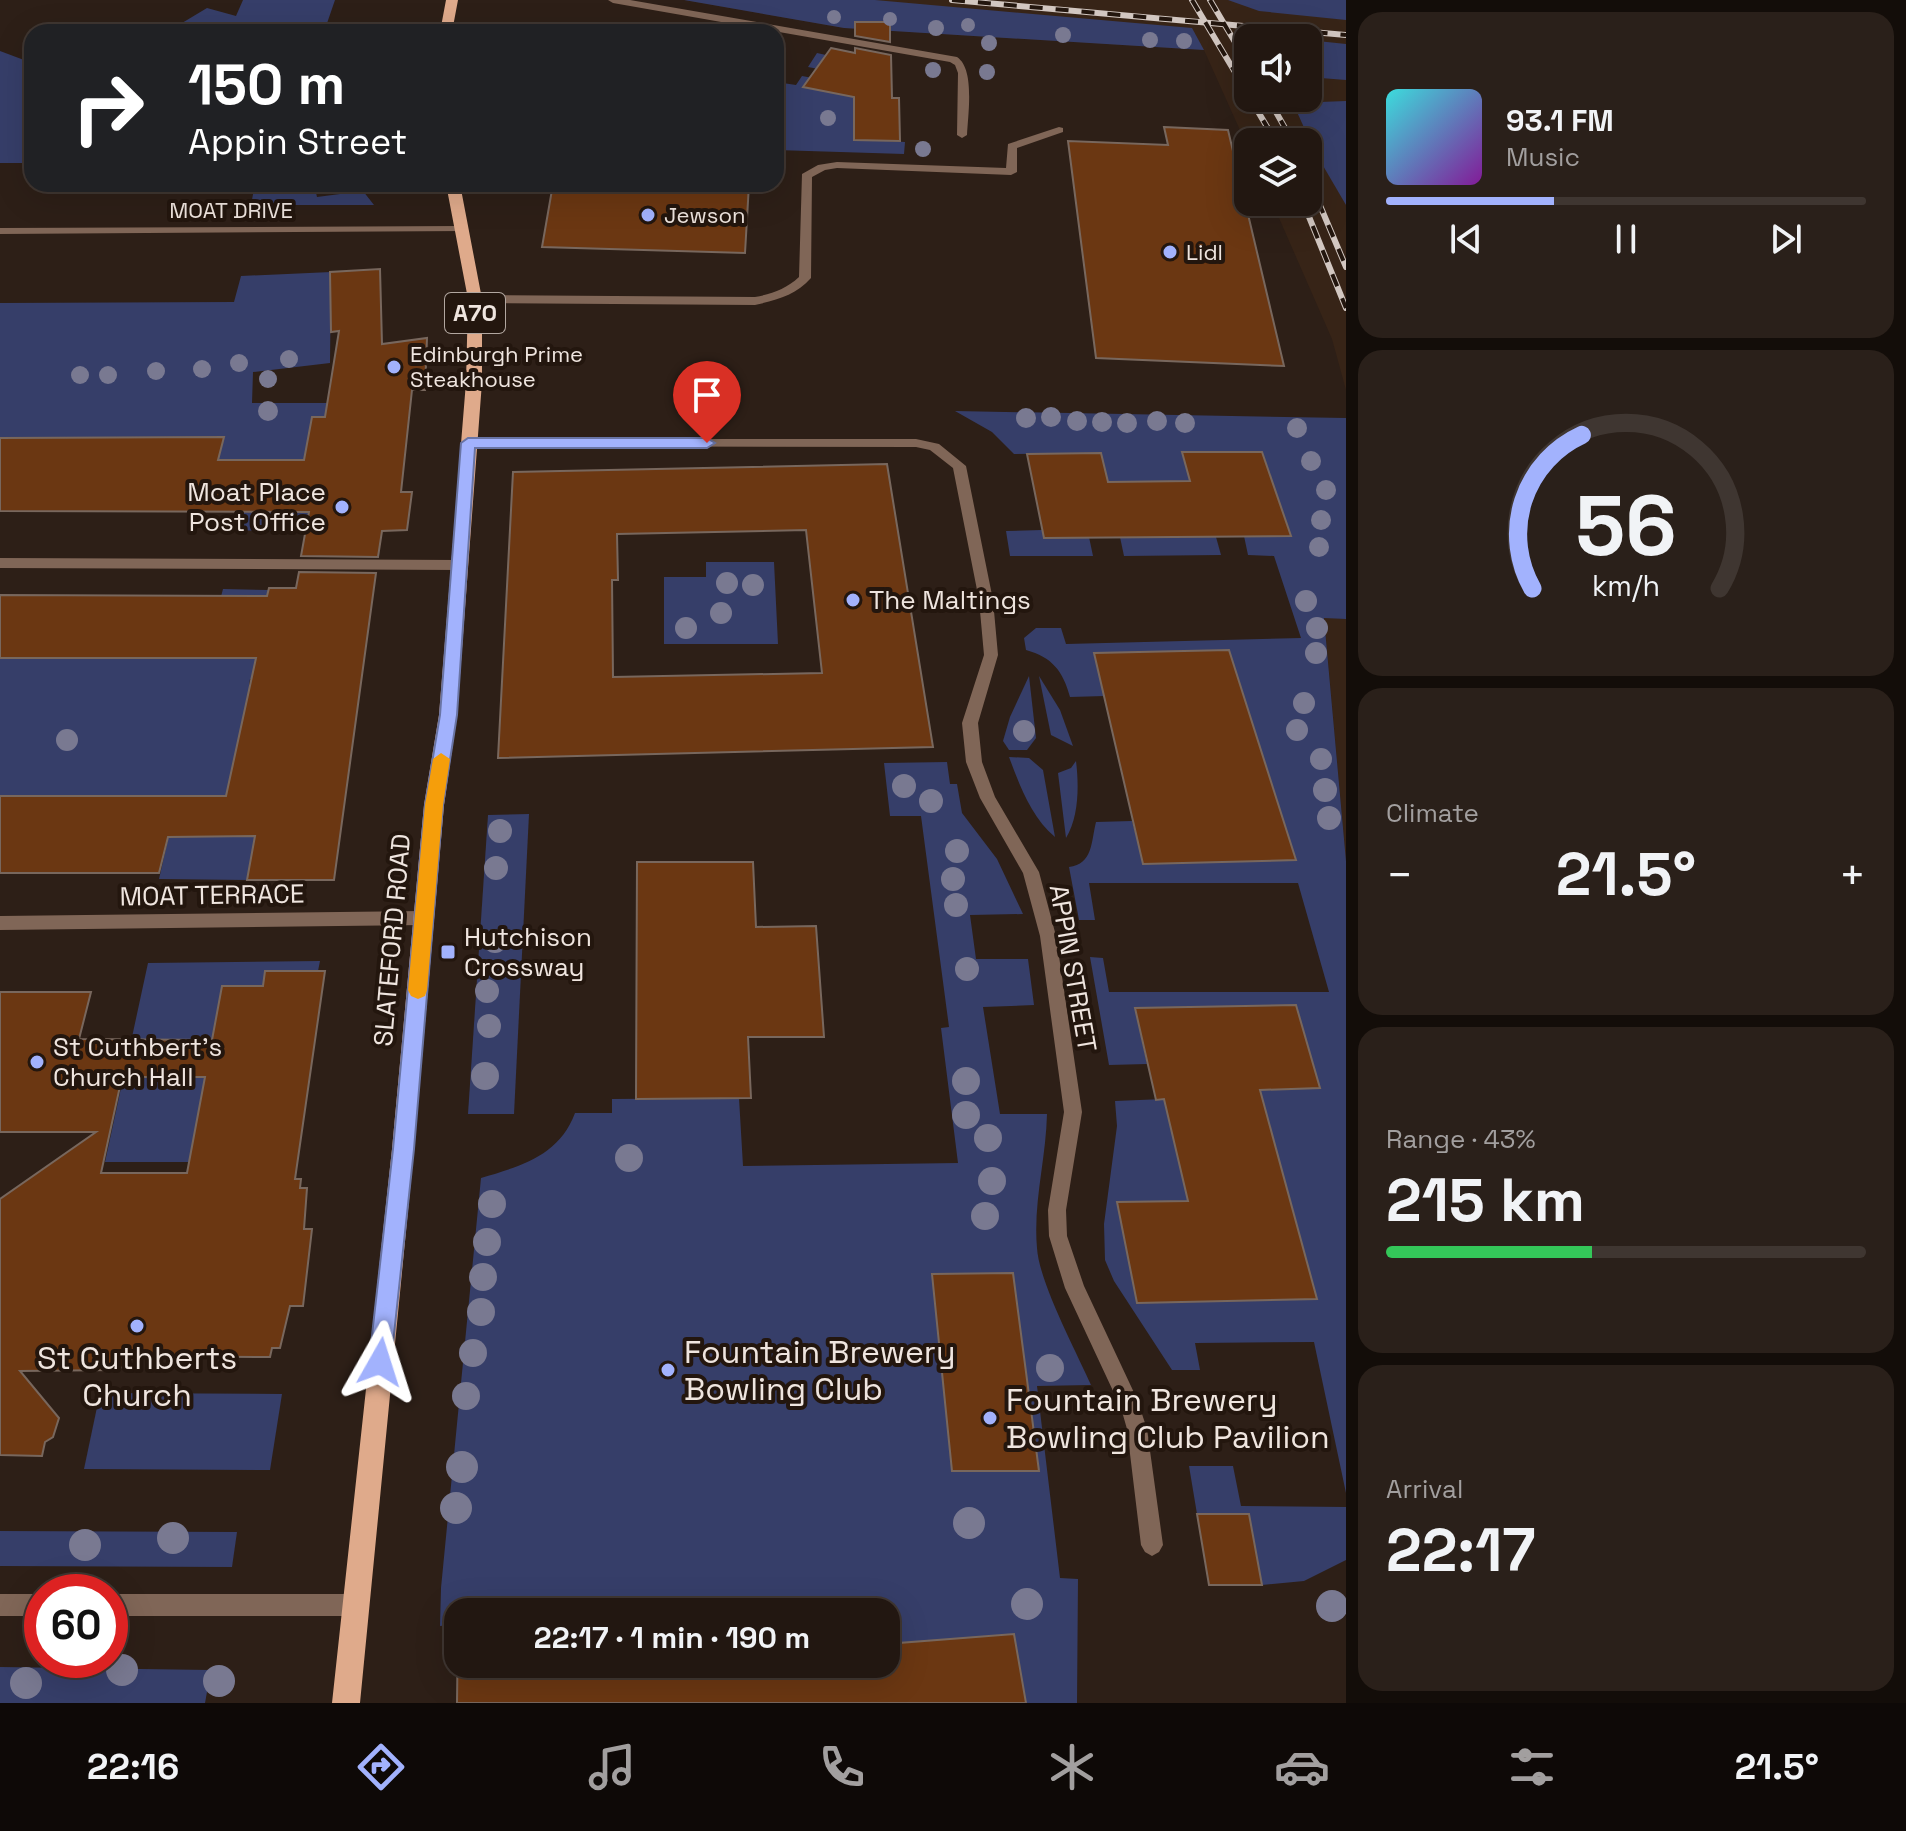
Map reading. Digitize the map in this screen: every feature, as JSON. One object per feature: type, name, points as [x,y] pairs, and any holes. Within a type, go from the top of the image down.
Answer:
[{"type":"main road","points":[[448,24],[452,0]]},
{"type":"main road","name":"SLATEFORD ROAD","points":[[346,1703],[403,1149],[434,805],[448,715],[474,382],[475,299],[455,192]]},
{"type":"street","points":[[613,0],[751,24]]},
{"type":"street","points":[[784,30],[953,59],[959,63],[963,73],[962,135]]},
{"type":"street","points":[[475,299],[755,301],[779,296],[797,287],[805,278],[806,176],[812,170],[837,165],[1011,172],[1012,146],[1059,130]]},
{"type":"street","name":"MOAT DRIVE","points":[[0,231],[462,229]]},
{"type":"street","name":"APPIN STREET","points":[[468,443],[916,443],[948,455],[959,466],[986,600],[991,655],[970,723],[974,762],[988,798],[1031,872],[1048,936],[1073,1112],[1057,1210],[1058,1236],[1075,1288],[1130,1406],[1137,1429],[1152,1545]]},
{"type":"street","points":[[0,563],[460,565]]},
{"type":"street","name":"MOAT TERRACE","points":[[0,923],[424,918]]},
{"type":"street","points":[[0,1605],[24,1605]]},
{"type":"street","points":[[128,1605],[354,1605]]},
{"type":"shaded area","points":[[243,0],[335,0],[327,24],[180,24],[207,8],[236,16]]},
{"type":"shaded area","points":[[684,0],[1313,0],[1346,4],[1346,390],[1332,339],[1278,216],[1322,216],[1322,128],[1239,128],[1204,50],[844,28]]},
{"type":"shaded area","points":[[684,0],[875,0],[1192,28],[1204,50],[844,28]]},
{"type":"shaded area","points":[[1228,0],[1346,0],[1346,20],[1259,11]]},
{"type":"shaded area","points":[[1322,41],[1346,44],[1346,80],[1322,78]]},
{"type":"shaded area","points":[[0,51],[24,60],[24,163],[0,163]]},
{"type":"shaded area","points":[[817,53],[826,55],[847,80],[847,96],[854,97],[854,139],[905,142],[904,154],[784,150],[784,83],[796,85],[802,76],[829,81],[834,72],[808,67]]},
{"type":"shaded area","points":[[1346,101],[1346,205],[1322,164],[1322,128],[1304,128],[1297,112],[1322,112],[1322,102]]},
{"type":"shaded area","points":[[253,192],[316,192],[317,197],[364,192],[374,205],[251,205]]},
{"type":"shaded area","points":[[331,272],[330,363],[253,372],[252,403],[327,403],[325,417],[312,417],[310,427],[317,464],[306,532],[231,530],[247,460],[218,460],[178,437],[74,438],[0,451],[5,438],[0,438],[0,303],[234,302],[241,276]]},
{"type":"shaded area","points":[[955,411],[1346,418],[1346,619],[1324,618],[1346,861],[1346,1493],[1314,1342],[1195,1343],[1200,1370],[1172,1370],[1114,1281],[1105,1260],[1104,1224],[1117,1126],[1115,1101],[1164,1099],[1188,1201],[1117,1203],[1137,1303],[1316,1297],[1260,1090],[1320,1088],[1296,1005],[1135,1008],[1147,1064],[1109,1065],[1090,957],[1103,958],[1109,992],[1329,992],[1298,883],[1089,883],[1095,920],[1079,920],[1069,867],[1083,862],[1087,857],[1096,822],[1132,821],[1144,864],[1296,860],[1229,651],[1095,653],[1105,696],[1070,697],[1055,666],[1026,650],[1024,638],[1036,628],[1061,628],[1066,644],[1301,638],[1274,556],[1248,555],[1244,536],[1291,536],[1262,452],[1182,453],[1190,481],[1108,482],[1101,453],[1014,454],[992,432]]},
{"type":"shaded area","points":[[1042,530],[1044,538],[1089,537],[1093,556],[1010,556],[1006,531]]},
{"type":"shaded area","points":[[1120,537],[1216,537],[1221,555],[1124,556]]},
{"type":"shaded area","points":[[706,562],[774,562],[778,644],[664,644],[664,577],[706,577]]},
{"type":"shaded area","points":[[223,589],[268,590],[282,678],[250,679],[249,685],[255,685],[255,836],[247,880],[159,879],[171,826],[0,796],[0,658],[205,658]]},
{"type":"shaded area","points":[[1324,617],[1346,619],[1346,861]]},
{"type":"shaded area","points":[[1029,676],[1036,738],[1027,750],[1009,750],[1003,741],[1010,717]]},
{"type":"shaded area","points":[[1039,676],[1060,710],[1073,746],[1051,735]]},
{"type":"shaded area","points":[[1009,757],[1029,758],[1043,770],[1055,837],[1033,811]]},
{"type":"shaded area","points":[[1076,761],[1077,801],[1066,838],[1058,773],[1071,768]]},
{"type":"shaded area","points":[[947,762],[950,784],[957,784],[962,813],[997,859],[1023,914],[970,915],[976,959],[1028,959],[1034,1005],[983,1007],[1000,1114],[1047,1114],[1036,1231],[1039,1262],[1051,1297],[1091,1385],[1037,1386],[1060,1578],[1078,1579],[1077,1703],[1026,1703],[1014,1635],[900,1643],[900,1598],[444,1598],[444,1626],[440,1626],[441,1588],[481,1178],[510,1169],[549,1149],[568,1128],[575,1113],[612,1113],[612,1099],[739,1098],[743,1166],[958,1163],[941,1028],[949,1027],[921,816],[890,816],[884,763]]},
{"type":"shaded area","points":[[529,814],[514,1114],[468,1114],[488,815]]},
{"type":"shaded area","points":[[320,961],[318,971],[265,971],[263,986],[223,986],[212,1040],[179,1076],[205,1077],[295,1162],[105,1162],[148,963]]},
{"type":"shaded area","points":[[100,1393],[282,1394],[270,1470],[84,1469]]},
{"type":"shaded area","points":[[1189,1466],[1233,1466],[1241,1506],[1346,1507],[1346,1560],[1304,1581],[1262,1585],[1249,1514],[1197,1514]]},
{"type":"shaded area","points":[[0,1531],[237,1532],[232,1567],[0,1566]]},
{"type":"shaded area","points":[[0,1667],[24,1667],[24,1678],[128,1678],[128,1669],[211,1670],[205,1703],[0,1703]]},
{"type":"building","points":[[855,22],[890,22],[890,42],[855,36]]},
{"type":"building","points":[[831,48],[855,53],[855,48],[891,55],[892,98],[899,98],[900,141],[854,140],[854,97],[803,87]]},
{"type":"building","name":"Lidl","points":[[1164,127],[1228,130],[1234,155],[1234,216],[1248,216],[1284,366],[1096,358],[1068,141],[1168,145]]},
{"type":"building","name":"Jewson","points":[[552,192],[749,192],[745,253],[542,247]]},
{"type":"building","points":[[380,269],[382,344],[427,338],[425,390],[412,390],[401,492],[412,492],[407,530],[382,531],[378,557],[301,556],[309,512],[0,511],[0,438],[224,437],[218,460],[304,460],[312,417],[325,417],[339,331],[331,332],[330,272]]},
{"type":"building","points":[[1182,452],[1262,452],[1291,536],[1044,538],[1027,454],[1101,453],[1108,482],[1190,481]]},
{"type":"building","name":"The Maltings","points":[[887,464],[933,747],[498,758],[513,472]],"holes":[[[806,530],[822,673],[613,677],[612,580],[618,580],[617,534]]]},
{"type":"building","points":[[299,572],[376,573],[334,880],[247,880],[255,836],[168,837],[159,873],[0,873],[0,796],[226,796],[256,658],[0,658],[0,595],[267,596],[269,588],[296,588]]},
{"type":"building","points":[[1229,650],[1296,860],[1143,864],[1094,653]]},
{"type":"building","points":[[637,862],[753,862],[756,927],[816,926],[824,1037],[748,1037],[751,1098],[636,1099]]},
{"type":"building","points":[[265,971],[325,971],[295,1179],[301,1179],[300,1188],[307,1188],[304,1229],[312,1229],[303,1306],[290,1306],[280,1348],[272,1348],[270,1357],[135,1356],[118,1370],[20,1371],[59,1418],[53,1437],[45,1442],[42,1456],[0,1455],[0,1199],[96,1132],[0,1132],[0,992],[91,992],[79,1039],[212,1040],[222,986],[263,986]],"holes":[[[122,1077],[205,1077],[187,1173],[101,1173]]]},
{"type":"building","points":[[1296,1005],[1320,1088],[1260,1090],[1317,1299],[1137,1303],[1117,1202],[1188,1201],[1164,1099],[1156,1100],[1135,1008]]},
{"type":"building","name":"Fountain Brewery Bowling Club Pavilion","points":[[1013,1273],[1039,1471],[952,1471],[932,1274]]},
{"type":"building","points":[[1197,1514],[1249,1514],[1262,1585],[1209,1585]]},
{"type":"building","points":[[1014,1634],[1026,1703],[457,1703],[457,1678],[900,1678],[900,1643]]},
{"type":"railway","points":[[952,0],[1205,23]]},
{"type":"railway","points":[[1192,0],[1205,23]]},
{"type":"railway","points":[[1210,0],[1224,24]]},
{"type":"railway","points":[[1205,23],[1224,24]]},
{"type":"railway","points":[[1205,23],[1234,71]]},
{"type":"railway","points":[[1224,24],[1346,35]]},
{"type":"railway","points":[[1224,24],[1234,40]]},
{"type":"railway","points":[[1258,112],[1268,128]]},
{"type":"railway","points":[[1276,112],[1285,128]]},
{"type":"railway","points":[[1322,210],[1346,267]]},
{"type":"railway","points":[[1309,216],[1346,308]]},
{"type":"slow traffic","points":[[418,990],[434,805],[441,759]]},
{"type":"place","name":"Jewson","points":[[648,215]]},
{"type":"place","name":"Lidl","points":[[1170,252]]},
{"type":"place","name":"Edinburgh Prime Steakhouse","points":[[394,367]]},
{"type":"place","name":"Moat Place Post Office","points":[[342,507]]},
{"type":"place","name":"The Maltings","points":[[853,600]]},
{"type":"place","name":"Hutchison Crossway","points":[[448,952]]},
{"type":"place","name":"St Cuthbert's Church Hall","points":[[37,1062]]},
{"type":"place","name":"St Cuthberts Church","points":[[137,1326]]},
{"type":"place","name":"Fountain Brewery Bowling Club","points":[[668,1370]]},
{"type":"place","name":"Fountain Brewery Bowling Club Pavilion","points":[[990,1418]]},
{"type":"route","points":[[380,1362],[434,805],[448,715],[468,443],[707,443]]}]
